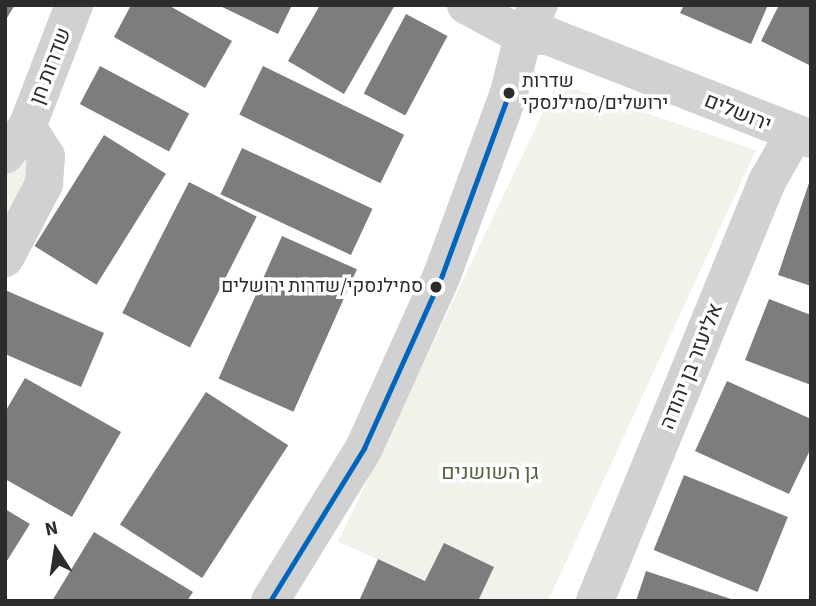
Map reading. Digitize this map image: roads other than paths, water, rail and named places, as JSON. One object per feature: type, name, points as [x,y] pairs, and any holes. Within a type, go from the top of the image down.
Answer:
[{"type":"street","name":"שדרות חן","points":[[5,258],[44,184],[46,156],[16,141],[74,5]]},
{"type":"street","name":"ירושלים","points":[[466,5],[540,20]]},
{"type":"street","name":"ירושלים","points":[[488,5],[540,20],[802,137]]},
{"type":"street","points":[[270,601],[364,448],[442,275],[509,93],[523,79],[540,20]]},
{"type":"street","name":"אליעזר בן יהודה","points":[[595,601],[768,180],[802,137]]},
{"type":"place","name":"שדרות ירושלים/סמילנסקי","points":[[509,93]]},
{"type":"place","name":"סמילנסקי/שדרות ירושלים","points":[[436,287]]},
{"type":"park label","name":"גן השושנים","points":[[490,472]]}]
